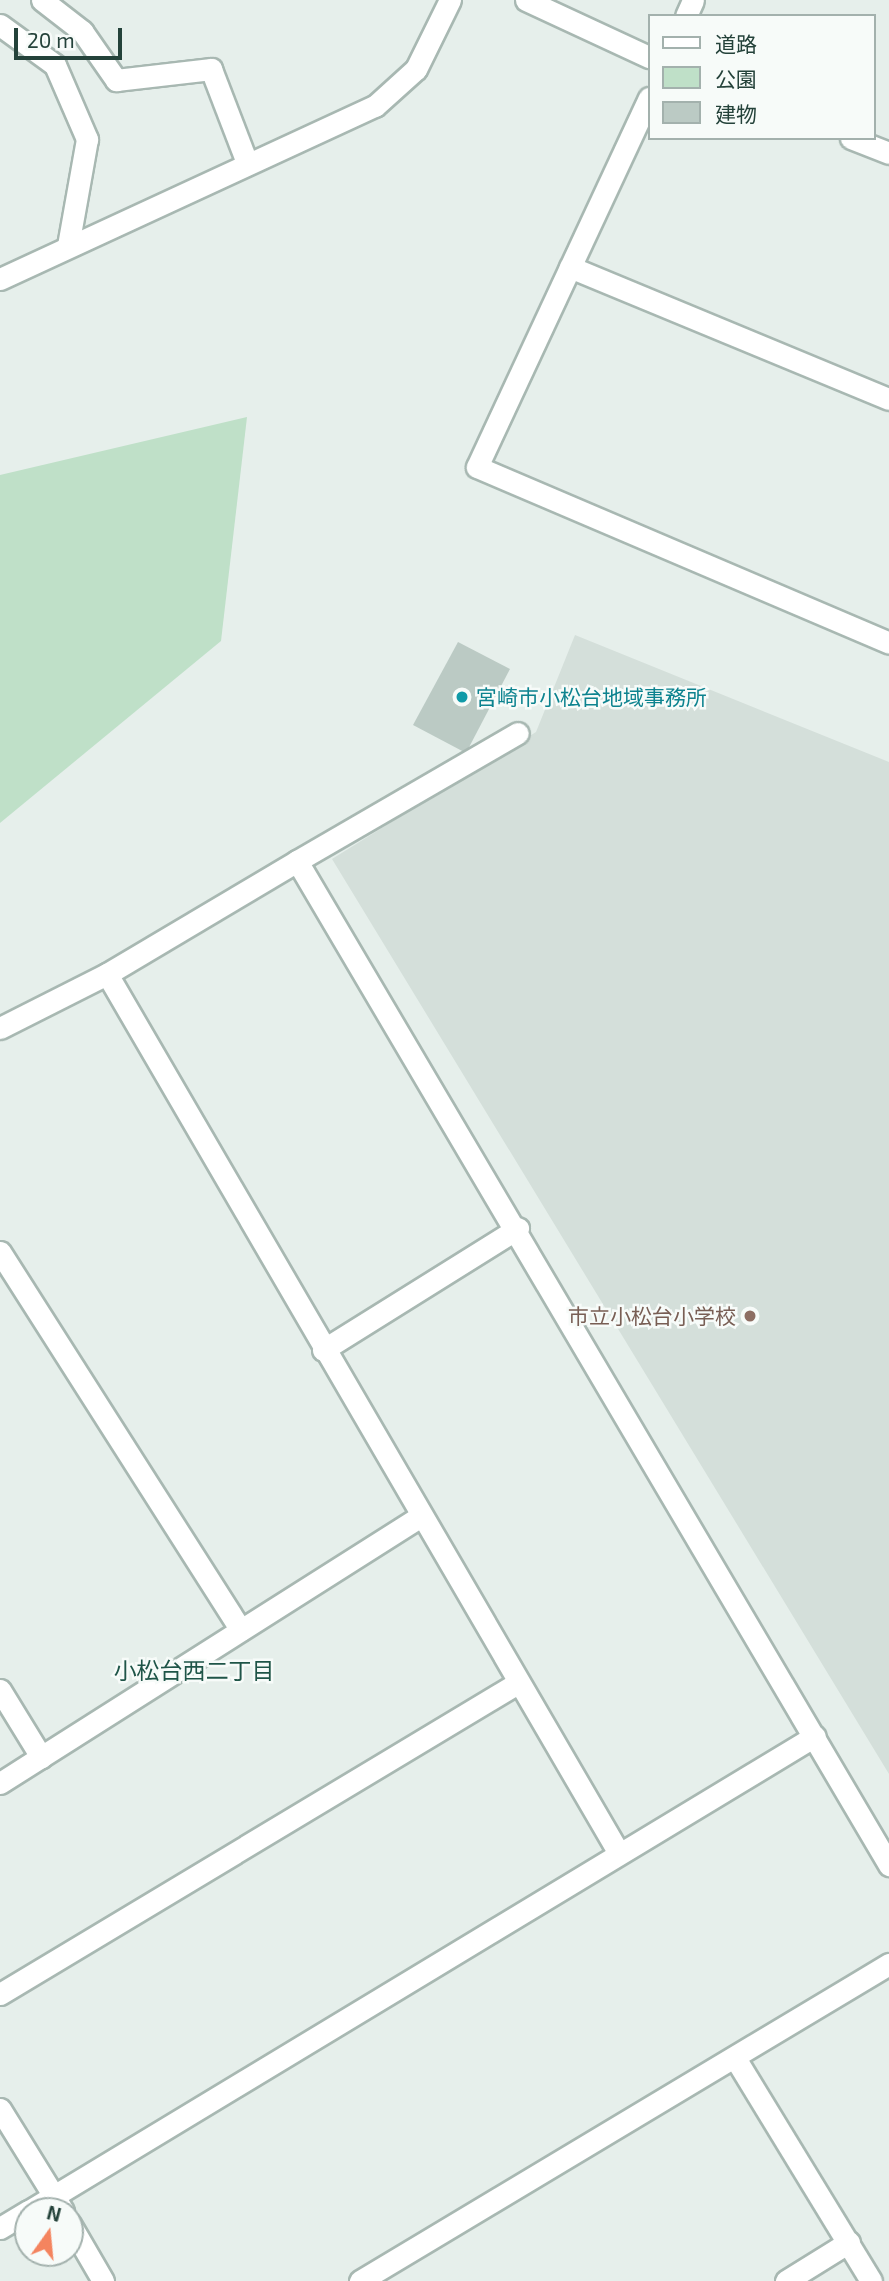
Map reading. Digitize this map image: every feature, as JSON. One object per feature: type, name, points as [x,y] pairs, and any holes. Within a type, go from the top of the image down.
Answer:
[{"type":"street","points":[[42,0],[82,30],[116,80],[211,69],[246,160]]},
{"type":"street","points":[[0,279],[246,160],[333,131],[375,106],[416,69],[450,0]]},
{"type":"street","points":[[526,0],[648,57]]},
{"type":"street","points":[[0,25],[55,65],[87,139],[68,246]]},
{"type":"street","points":[[648,100],[477,467],[889,643]]},
{"type":"street","points":[[856,140],[889,153]]},
{"type":"street","points":[[570,267],[889,398]]},
{"type":"street","points":[[0,1028],[107,974],[518,733]]},
{"type":"street","points":[[297,861],[518,1228],[889,1865]]},
{"type":"street","points":[[107,974],[418,1518],[617,1850]]},
{"type":"street","points":[[323,1350],[518,1228]]},
{"type":"street","points":[[0,1252],[241,1630]]},
{"type":"street","points":[[0,1783],[418,1518]]},
{"type":"street","points":[[0,1994],[516,1684]]},
{"type":"street","points":[[0,1690],[41,1757]]},
{"type":"street","points":[[69,2197],[617,1850],[815,1736]]},
{"type":"street","points":[[360,2281],[889,1964]]},
{"type":"street","points":[[735,2058],[872,2281]]},
{"type":"street","points":[[0,2109],[54,2197]]},
{"type":"street","points":[[786,2281],[849,2242]]},
{"type":"street","points":[[84,2248],[103,2281]]},
{"type":"shaded area","name":"市立小松台小学校","points":[[575,635],[889,762],[889,1774],[332,859],[536,732]]},
{"type":"green space","points":[[247,417],[221,641],[0,823],[0,475]]},
{"type":"building","name":"宮崎市小松台地域事務所","points":[[458,642],[510,669],[466,753],[413,725]]},
{"type":"place","name":"宮崎市小松台地域事務所","points":[[462,697]]},
{"type":"place","name":"市立小松台小学校","points":[[750,1316]]},
{"type":"district","name":"小松台西二丁目","points":[[194,1670]]}]
